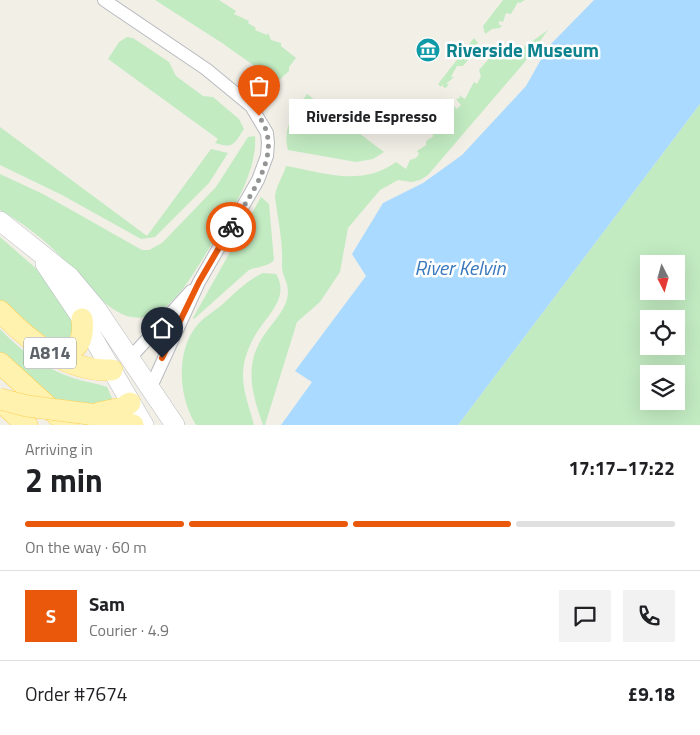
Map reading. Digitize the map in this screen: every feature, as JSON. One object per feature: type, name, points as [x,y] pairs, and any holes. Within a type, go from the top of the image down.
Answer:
[{"type":"main road","name":"A814","points":[[0,311],[50,354],[87,368],[112,370]]},
{"type":"main road","name":"A814","points":[[50,354],[64,353],[78,344],[83,337],[82,319]]},
{"type":"main road","name":"A814","points":[[0,363],[68,425]]},
{"type":"main road","points":[[0,400],[27,406],[89,414],[125,415]]},
{"type":"main road","points":[[0,400],[27,425]]},
{"type":"street","points":[[104,0],[206,69],[251,106],[267,133],[267,156],[258,180],[199,282],[150,388],[125,415]]},
{"type":"street","points":[[0,221],[70,276],[96,308],[131,357],[175,425]]},
{"type":"street","points":[[36,250],[82,319],[112,370],[125,415],[144,425]]},
{"type":"street","points":[[112,370],[131,357],[199,282]]},
{"type":"green space","points":[[155,0],[219,0],[236,11],[234,14],[249,21],[248,23],[256,28],[255,30],[267,35],[268,33],[271,40],[281,43],[281,46],[296,58],[289,67],[289,71],[277,82],[222,43]]},
{"type":"green space","points":[[503,0],[525,0],[520,3],[518,2],[511,14],[506,13],[503,22],[499,21],[499,25],[502,25],[500,28],[492,29],[485,34],[483,26]]},
{"type":"green space","points":[[548,30],[524,63],[428,175],[412,182],[398,180],[380,190],[348,228],[340,272],[320,302],[297,322],[265,425],[263,425],[255,400],[252,365],[259,343],[281,312],[288,294],[282,269],[281,240],[275,197],[286,166],[343,176],[370,174],[383,170],[396,162],[406,169],[410,160],[416,158],[419,154],[417,151],[426,145],[426,141],[434,136],[432,134],[454,106],[457,109],[461,105],[456,99],[460,98],[459,95],[465,99],[474,82],[477,84],[481,76],[479,70],[494,53],[500,60],[501,56],[511,56]]},
{"type":"green space","points":[[127,37],[133,38],[169,62],[176,76],[203,96],[213,97],[239,119],[244,129],[235,142],[230,145],[215,143],[218,139],[108,59],[119,42]]},
{"type":"green space","points":[[474,38],[478,43],[474,48],[476,49],[471,56],[465,57],[468,60],[463,66],[457,66],[451,77],[454,77],[446,84],[449,84],[446,88],[443,87],[443,84],[441,87],[438,84]]},
{"type":"green space","points":[[307,94],[384,152],[373,159],[356,162],[288,150],[287,134],[290,120]]},
{"type":"green space","points":[[700,104],[700,425],[458,425]]},
{"type":"green space","points":[[0,127],[147,236],[211,149],[228,153],[209,183],[155,237],[141,239],[62,195],[0,165]]},
{"type":"green space","points":[[255,136],[252,164],[241,194],[181,291],[170,303],[153,315],[136,318],[121,313],[106,304],[49,245],[0,210],[0,174],[43,194],[142,250],[149,250],[162,243],[216,187],[248,137]]},
{"type":"green space","points":[[261,197],[269,204],[274,260],[266,265],[249,270],[194,319],[193,318]]},
{"type":"green space","points":[[0,237],[39,271],[71,315],[75,336],[58,348],[15,316],[0,300]]},
{"type":"green space","points":[[263,273],[276,274],[280,282],[280,290],[276,305],[257,332],[247,352],[244,364],[244,388],[254,425],[196,425],[186,401],[182,373],[186,346],[191,334],[202,320],[243,286]]},
{"type":"green space","points":[[0,329],[25,352],[52,369],[77,379],[107,387],[112,398],[109,405],[56,405],[0,352]]},
{"type":"water","name":"River Kelvin","points":[[594,0],[700,0],[700,104],[458,425],[281,425],[312,382],[295,371],[366,276],[352,254],[383,203],[423,183],[462,155],[526,86],[548,47]]},
{"type":"way so far","points":[[231,227],[258,180],[267,156],[267,133],[259,116]]},
{"type":"place","name":"Riverside Museum","points":[[428,50]]},
{"type":"place","name":"Riverside Espresso","points":[[259,116]]},
{"type":"route","points":[[162,358],[199,282],[231,227]]}]
